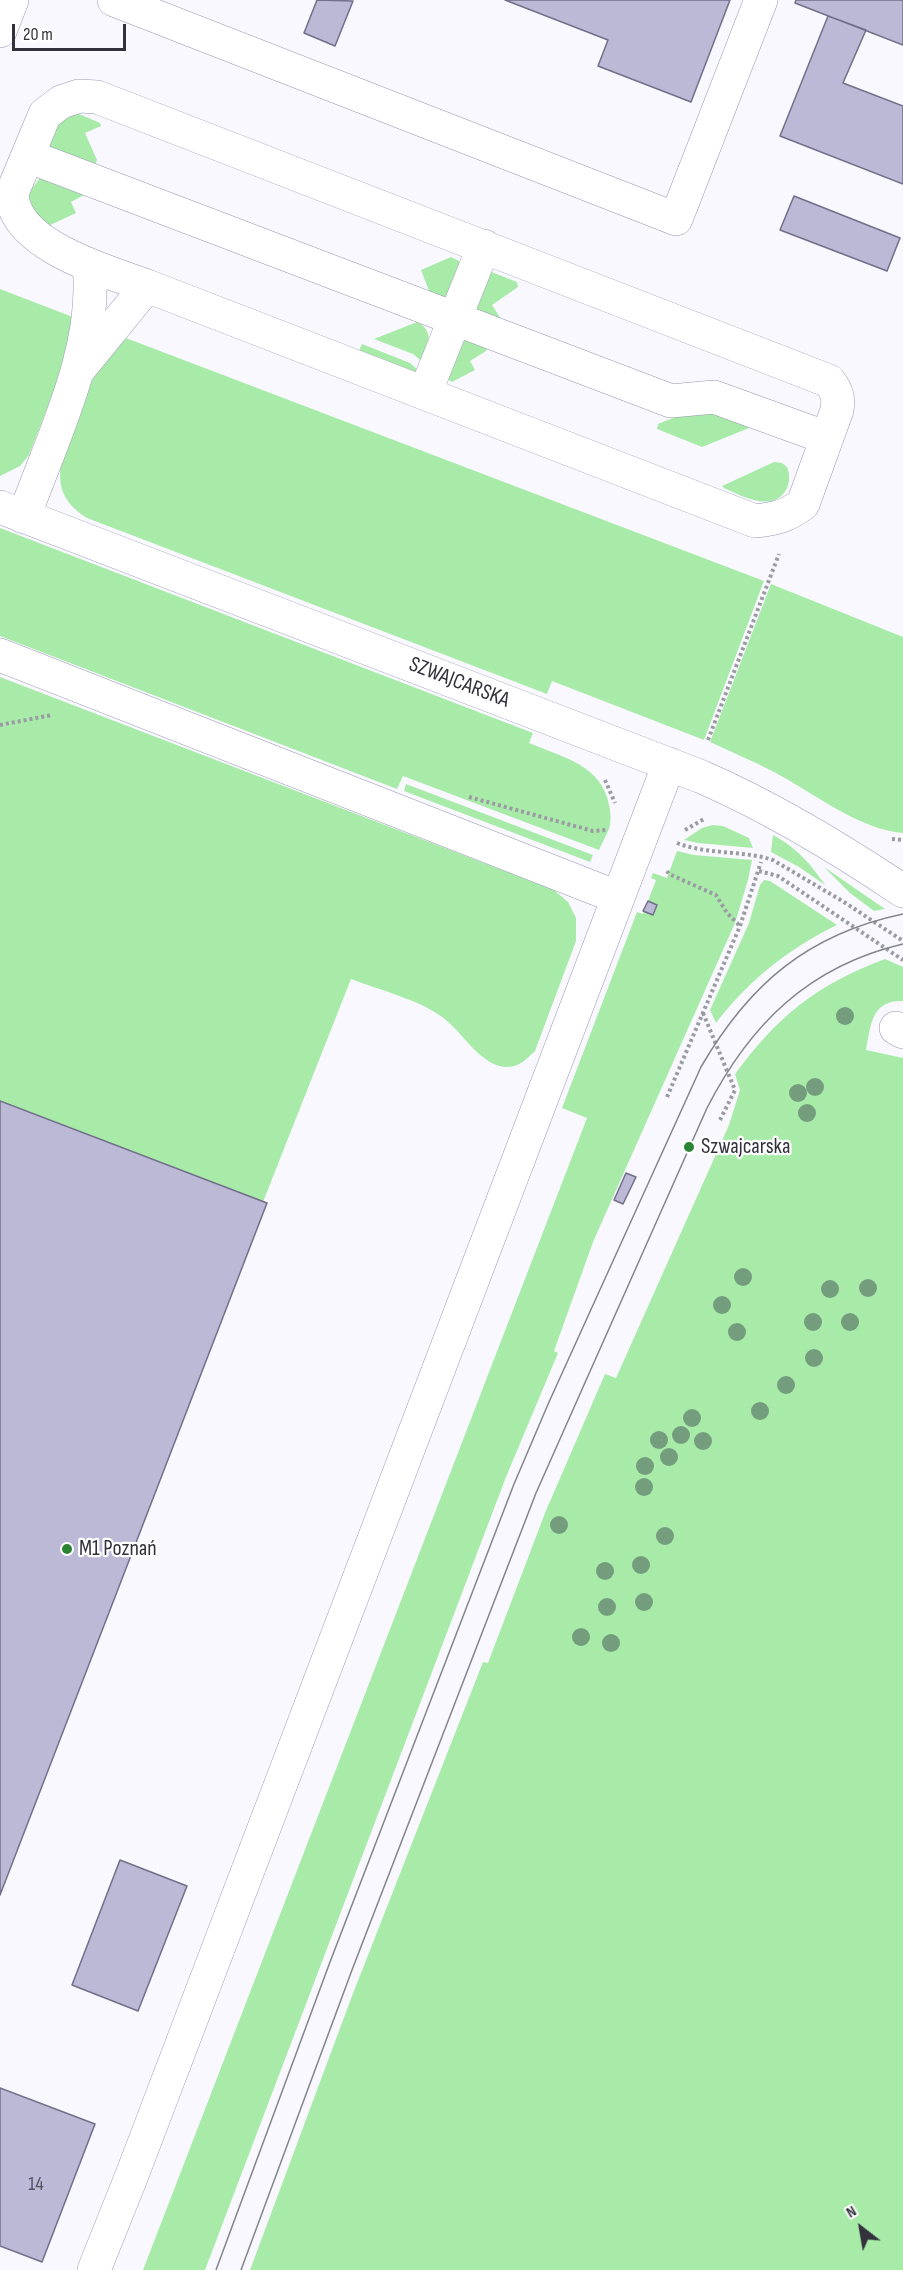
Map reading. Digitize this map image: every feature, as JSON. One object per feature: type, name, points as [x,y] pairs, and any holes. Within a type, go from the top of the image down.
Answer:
[{"type":"street","points":[[0,31],[12,0]]},
{"type":"street","points":[[114,0],[676,219],[761,0]]},
{"type":"street","points":[[79,96],[97,97],[484,246],[830,381],[838,399],[837,410],[803,504],[777,519],[755,521],[88,265],[50,245],[30,231],[19,219],[12,206],[12,193],[45,114],[69,99],[79,96]]},
{"type":"street","points":[[28,156],[671,401],[714,397],[827,438]]},
{"type":"street","points":[[425,393],[484,246]]},
{"type":"street","points":[[79,369],[91,288],[88,265]]},
{"type":"street","points":[[12,512],[79,369],[147,286]]},
{"type":"street","name":"SZWAJCARSKA","points":[[12,512],[669,764],[744,795],[799,825],[902,889]]},
{"type":"street","points":[[0,655],[617,897]]},
{"type":"street","points":[[94,2270],[137,2164],[617,897],[630,829],[669,764]]},
{"type":"path","points":[[705,747],[783,543],[777,519]]},
{"type":"path","points":[[603,776],[613,794],[616,806],[630,829]]},
{"type":"path","points":[[460,795],[593,831],[630,829],[697,849],[762,856],[773,860],[844,902],[903,941]]},
{"type":"path","points":[[667,1097],[740,926],[761,862]]},
{"type":"path","points":[[664,864],[669,874],[716,895],[727,913],[740,926]]},
{"type":"path","points":[[759,870],[778,876],[903,960]]},
{"type":"path","points":[[703,1013],[735,1090],[720,1120]]},
{"type":"green space","points":[[79,114],[100,123],[101,126],[85,133],[97,160],[94,168],[51,154],[50,140],[60,122]]},
{"type":"green space","points":[[40,178],[86,194],[71,202],[76,213],[46,227],[27,211],[30,191]]},
{"type":"green space","points":[[451,257],[459,261],[461,269],[450,300],[431,296],[421,270]]},
{"type":"green space","points":[[489,271],[517,282],[518,287],[492,305],[501,319],[480,313],[476,309]]},
{"type":"green space","points":[[0,289],[78,319],[71,347],[29,455],[20,466],[0,476]]},
{"type":"green space","points":[[417,322],[423,325],[429,340],[424,363],[413,354],[374,339]]},
{"type":"green space","points":[[459,334],[488,347],[486,351],[470,361],[475,370],[452,382],[447,379]]},
{"type":"green space","points":[[118,335],[764,581],[704,740],[552,681],[547,694],[87,518],[68,502],[65,496],[60,481],[61,464],[98,364]]},
{"type":"green space","points":[[362,344],[410,363],[418,370],[407,376],[357,355]]},
{"type":"green space","points":[[707,404],[754,426],[702,447],[657,429],[658,424]]},
{"type":"green space","points":[[774,462],[782,463],[787,467],[789,478],[786,490],[773,501],[756,501],[722,486]]},
{"type":"green space","points":[[0,528],[533,733],[529,743],[579,764],[598,780],[605,791],[610,808],[610,823],[599,850],[403,776],[397,789],[0,636]]},
{"type":"green space","points":[[771,584],[903,637],[903,833],[870,825],[853,818],[774,772],[710,742]]},
{"type":"green space","points":[[0,677],[554,890],[568,902],[576,918],[576,941],[535,1051],[516,1065],[499,1066],[482,1057],[438,1014],[414,1002],[351,979],[263,1202],[0,1101]]},
{"type":"green space","points":[[406,784],[593,855],[590,862],[404,791]]},
{"type":"green space","points":[[713,825],[723,826],[749,838],[753,848],[684,840],[702,828]]},
{"type":"green space","points":[[773,835],[802,857],[825,885],[799,867],[771,852]]},
{"type":"green space","points":[[677,851],[694,855],[752,860],[735,923],[593,1242],[554,1351],[558,1353],[506,1477],[205,2270],[143,2270],[587,1118],[562,1108],[637,912],[643,914],[656,880],[651,878],[653,873],[667,878]]},
{"type":"green space","points":[[824,867],[885,909],[874,911],[850,893]]},
{"type":"green space","points":[[764,880],[770,881],[837,925],[802,944],[770,967],[742,993],[716,1023],[710,1010],[749,923],[760,885]]},
{"type":"green space","points":[[885,959],[903,967],[903,1001],[892,1002],[879,1009],[871,1023],[866,1050],[903,1058],[903,2270],[250,2270],[352,1996],[483,1662],[488,1663],[545,1513],[605,1374],[616,1378],[729,1125],[740,1090],[735,1074],[767,1035],[800,1004],[838,980]]},
{"type":"building","points":[[317,0],[353,1],[335,46],[304,33]]},
{"type":"building","points":[[505,0],[730,0],[691,102],[598,66],[608,40]]},
{"type":"building","points":[[796,0],[903,0],[903,45],[795,3]]},
{"type":"building","points":[[828,16],[866,30],[843,83],[903,106],[903,184],[780,136]]},
{"type":"building","points":[[794,196],[900,238],[887,271],[780,230]]},
{"type":"building","points":[[648,901],[657,905],[653,915],[643,911]]},
{"type":"building","name":"M1 Poznań","points":[[0,1101],[267,1203],[0,1895]]},
{"type":"building","points":[[626,1173],[636,1177],[623,1204],[614,1200]]},
{"type":"building","points":[[120,1860],[187,1886],[138,2011],[72,1985]]},
{"type":"building","points":[[0,2088],[95,2124],[42,2262],[0,2246]]},
{"type":"tram line","points":[[216,2270],[330,1962],[514,1484],[701,1067],[739,1011],[784,967],[810,949],[838,935],[869,923],[903,914]]},
{"type":"tram line","points":[[241,2270],[352,1970],[536,1493],[707,1108],[743,1050],[763,1025],[786,1003],[811,983],[839,967],[869,954],[903,944]]},
{"type":"place","name":"Szwajcarska","points":[[689,1147]]},
{"type":"place","name":"M1 Poznań","points":[[67,1549]]}]
